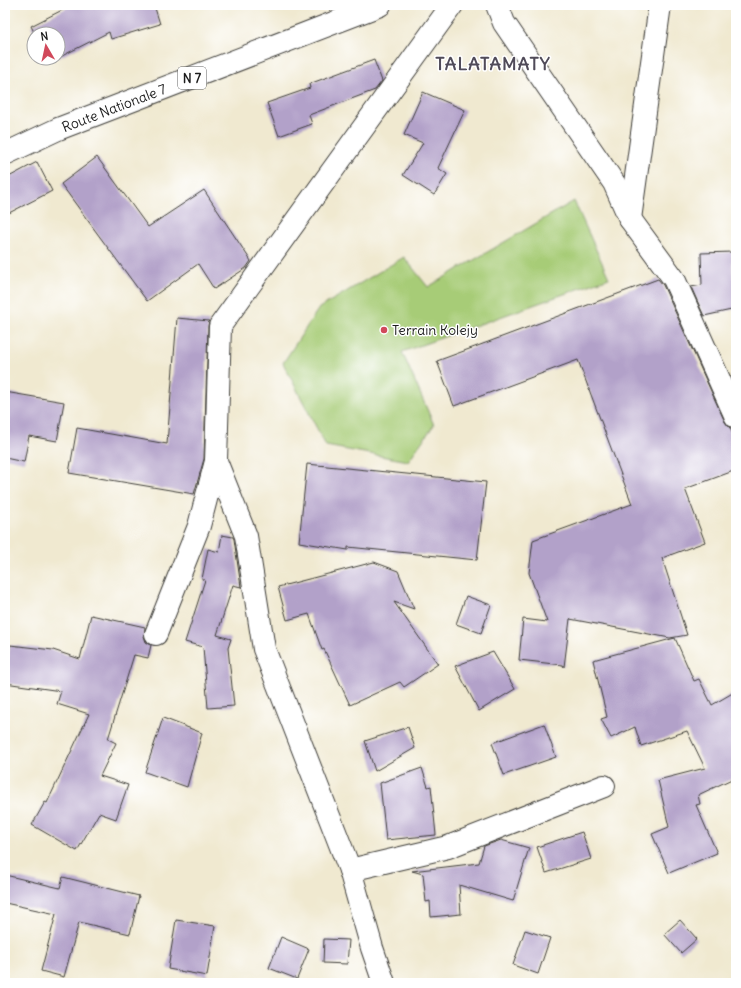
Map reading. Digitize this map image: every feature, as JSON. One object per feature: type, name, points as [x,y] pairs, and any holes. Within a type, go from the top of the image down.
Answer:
[{"type":"street","name":"Route Nationale 7","points":[[5,154],[58,129],[380,5]]},
{"type":"street","points":[[156,634],[199,526],[216,461],[220,326],[452,5]]},
{"type":"street","points":[[497,5],[504,23],[614,183],[630,220],[674,279],[736,417]]},
{"type":"street","points":[[630,220],[660,5]]},
{"type":"street","points":[[216,461],[246,536],[264,649],[350,870],[372,948],[384,983]]},
{"type":"street","points":[[350,870],[448,847],[604,786]]},
{"type":"green space","name":"Terrain Kolejy","points":[[574,201],[609,278],[402,352],[434,425],[408,461],[326,446],[283,363],[319,308],[404,257],[428,287]]},
{"type":"building","points":[[72,5],[154,5],[160,24],[111,39],[109,32],[66,54],[66,26],[31,26]]},
{"type":"building","points":[[374,60],[382,81],[375,90],[309,115],[312,124],[279,136],[267,103],[310,88],[309,84]]},
{"type":"building","points":[[423,92],[465,110],[438,168],[447,174],[434,195],[403,175],[423,143],[404,135]]},
{"type":"building","points":[[97,157],[148,227],[204,190],[251,261],[246,268],[214,289],[198,264],[147,301],[61,184]]},
{"type":"building","points":[[37,162],[52,191],[5,215],[5,179]]},
{"type":"building","points":[[732,252],[733,278],[736,278],[736,309],[704,316],[691,287],[702,285],[701,253]]},
{"type":"building","points":[[658,279],[663,285],[725,422],[730,428],[736,441],[736,470],[685,489],[705,542],[662,558],[687,635],[670,638],[570,619],[564,667],[563,665],[519,660],[523,619],[547,622],[529,573],[533,540],[632,504],[578,360],[454,406],[437,361]]},
{"type":"building","points":[[177,318],[209,321],[204,459],[194,494],[69,473],[77,428],[167,444]]},
{"type":"building","points":[[5,392],[64,402],[57,441],[29,436],[24,462],[5,458]]},
{"type":"building","points":[[307,464],[486,482],[477,560],[348,547],[348,550],[299,542]]},
{"type":"building","points":[[222,535],[233,537],[234,539],[241,587],[233,585],[217,635],[231,639],[228,648],[234,706],[208,708],[203,647],[185,642],[205,580],[202,579],[208,549],[219,552]]},
{"type":"building","points":[[374,562],[398,571],[414,609],[394,602],[438,664],[404,687],[400,682],[350,705],[324,649],[322,650],[309,614],[287,620],[278,587]]},
{"type":"building","points":[[466,596],[491,605],[481,633],[456,624]]},
{"type":"building","points":[[91,615],[145,627],[144,636],[146,642],[151,645],[148,658],[134,655],[108,739],[116,743],[100,776],[128,785],[116,819],[99,813],[77,851],[32,825],[45,802],[47,803],[89,714],[57,704],[61,691],[5,683],[5,679],[10,645],[53,650],[80,659]]},
{"type":"building","points":[[675,638],[694,681],[699,679],[712,705],[736,691],[736,777],[698,795],[700,804],[696,805],[717,853],[669,873],[652,834],[669,827],[658,780],[705,768],[687,731],[641,746],[635,727],[611,738],[601,719],[607,717],[593,660]]},
{"type":"building","points":[[493,652],[515,689],[479,711],[455,666]]},
{"type":"building","points":[[163,718],[202,733],[187,787],[145,772]]},
{"type":"building","points":[[544,724],[556,757],[504,775],[492,743]]},
{"type":"building","points":[[408,727],[415,748],[375,771],[365,741]]},
{"type":"building","points":[[422,768],[428,787],[431,786],[436,835],[386,840],[380,783]]},
{"type":"building","points":[[582,832],[591,859],[546,873],[537,847]]},
{"type":"building","points":[[501,840],[529,848],[513,901],[459,885],[461,914],[431,917],[430,901],[426,902],[423,874],[412,871],[479,863],[484,846]]},
{"type":"building","points":[[5,875],[60,888],[63,877],[139,896],[130,934],[79,922],[64,977],[41,971],[56,914],[5,903]]},
{"type":"building","points":[[176,920],[215,926],[207,976],[168,969]]},
{"type":"building","points":[[680,920],[697,939],[681,953],[664,934]]},
{"type":"building","points":[[525,930],[550,938],[538,974],[513,965]]},
{"type":"building","points":[[281,937],[309,949],[297,979],[269,968]]},
{"type":"building","points":[[324,939],[349,940],[347,964],[323,963]]},
{"type":"place","name":"Terrain Kolejy","points":[[384,330]]},
{"type":"district","name":"TALATAMATY","points":[[493,63]]}]
